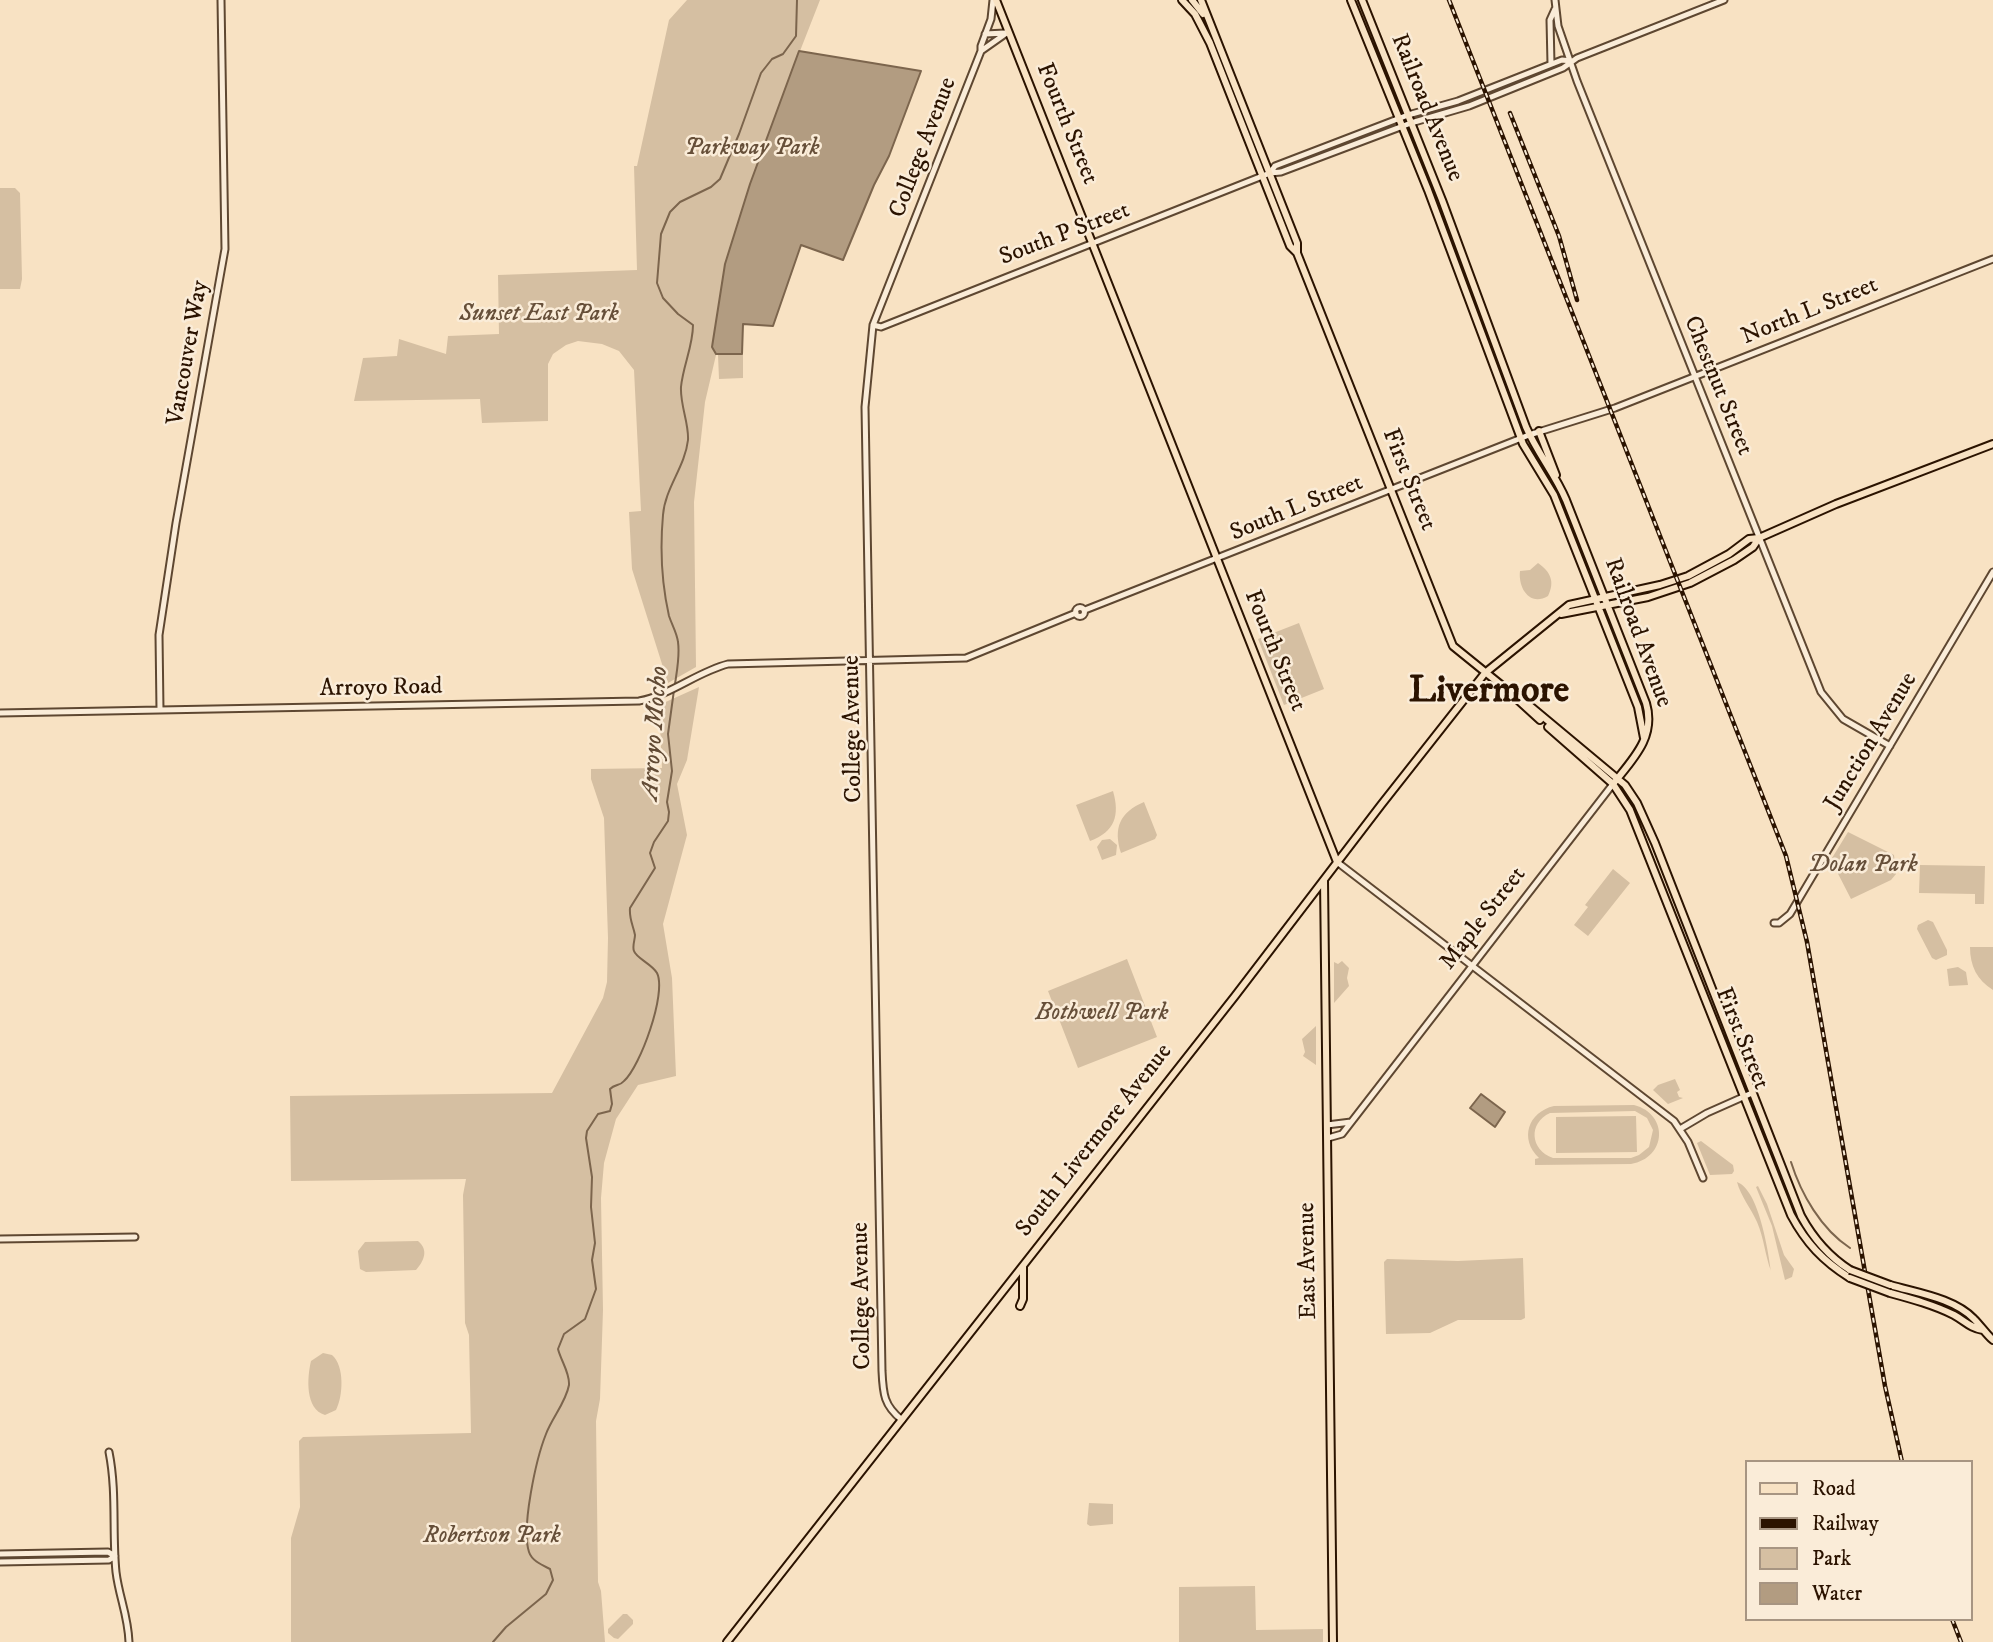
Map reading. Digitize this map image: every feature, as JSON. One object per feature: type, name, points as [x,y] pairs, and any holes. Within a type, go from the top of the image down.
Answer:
[{"type":"main road","name":"Fourth Street","points":[[994,0],[1337,862]]},
{"type":"main road","name":"First Street","points":[[1181,0],[1195,14],[1206,34],[1297,243],[1297,253],[1453,646],[1523,700],[1634,797],[1807,1227],[1828,1254],[1850,1270],[1890,1289]]},
{"type":"main road","name":"First Street","points":[[1192,0],[1208,21]]},
{"type":"main road","name":"First Street","points":[[1201,0],[1224,55],[1266,174]]},
{"type":"main road","name":"Railroad Avenue","points":[[1352,0],[1400,118],[1521,438],[1531,460],[1554,495],[1595,598],[1638,707],[1644,738]]},
{"type":"main road","name":"Railroad Avenue","points":[[1362,0],[1530,435],[1539,456],[1560,487],[1605,597],[1649,713],[1649,732],[1644,738]]},
{"type":"main road","points":[[1539,431],[1560,487]]},
{"type":"main road","points":[[1759,538],[1836,504],[1993,444]]},
{"type":"main road","name":"South Livermore Avenue","points":[[727,1642],[1485,673],[1569,605],[1660,585],[1688,576],[1729,554],[1749,539],[1759,538]]},
{"type":"main road","name":"South Livermore Avenue","points":[[1561,614],[1662,593],[1698,579],[1744,554],[1754,547],[1759,538]]},
{"type":"main road","name":"Maple Street","points":[[1615,781],[1635,756],[1644,738]]},
{"type":"main road","name":"First Street","points":[[1615,781],[1641,835],[1742,1096],[1801,1233],[1822,1259],[1850,1279],[1941,1300],[1974,1318],[1993,1340]]},
{"type":"main road","name":"East Avenue","points":[[1324,880],[1333,1642]]},
{"type":"main road","points":[[1020,1306],[1023,1299],[1023,1264]]},
{"type":"street","name":"Vancouver Way","points":[[160,710],[159,635],[177,516],[225,249],[221,0]]},
{"type":"street","name":"College Avenue","points":[[902,1420],[890,1410],[884,1398],[882,1371],[865,407],[873,325],[981,51],[994,0]]},
{"type":"street","points":[[1551,64],[1550,20],[1555,9],[1555,0]]},
{"type":"street","points":[[1571,61],[1724,0]]},
{"type":"street","name":"Chestnut Street","points":[[1555,9],[1558,26],[1571,61],[1695,377],[1826,699],[1843,719],[1890,746]]},
{"type":"street","points":[[985,34],[1008,32]]},
{"type":"street","points":[[981,51],[1008,32]]},
{"type":"street","name":"South P Street","points":[[1266,174],[1275,166],[1408,115],[1458,101],[1562,60],[1571,61]]},
{"type":"street","name":"South P Street","points":[[873,325],[881,327],[1266,174],[1281,172],[1411,123],[1469,106],[1563,68],[1571,61]]},
{"type":"street","name":"North L Street","points":[[1521,438],[1611,410],[1993,259]]},
{"type":"street","name":"South L Street","points":[[870,661],[965,658],[1076,613],[1079,607],[1084,610],[1521,438]]},
{"type":"street","name":"Junction Avenue","points":[[1774,923],[1779,923],[1790,914],[1993,572]]},
{"type":"street","name":"Arroyo Road","points":[[0,713],[623,702],[648,699],[693,677],[728,664],[870,661]]},
{"type":"street","name":"Maple Street","points":[[1328,1138],[1342,1134],[1615,781]]},
{"type":"street","points":[[1337,862],[1674,1121],[1688,1142],[1703,1178]]},
{"type":"street","points":[[1680,1129],[1752,1093]]},
{"type":"street","points":[[1327,1125],[1351,1122]]},
{"type":"street","points":[[0,1239],[135,1237]]},
{"type":"street","points":[[109,1452],[114,1487],[118,1587],[128,1621],[129,1642]]},
{"type":"street","points":[[0,1554],[108,1552],[115,1556]]},
{"type":"street","points":[[0,1562],[109,1560],[115,1556]]},
{"type":"green space","name":"Parkway Park","points":[[687,0],[820,0],[800,51],[921,71],[889,156],[843,260],[801,245],[773,326],[743,325],[743,378],[719,379],[716,355],[705,402],[694,502],[696,667],[668,683],[632,569],[629,512],[641,511],[634,370],[619,351],[602,344],[578,341],[553,354],[548,364],[548,421],[482,423],[480,399],[354,401],[363,358],[397,356],[399,339],[446,354],[448,336],[499,334],[498,275],[637,270],[634,166],[637,166],[669,20]]},
{"type":"green space","points":[[0,188],[15,188],[20,193],[20,289],[0,289]]},
{"type":"green space","points":[[1538,563],[1549,574],[1551,586],[1548,596],[1535,599],[1523,589],[1520,571],[1530,570]]},
{"type":"green space","points":[[1299,623],[1324,689],[1284,705],[1258,639]]},
{"type":"green space","name":"Robertson Park","points":[[699,687],[687,760],[677,784],[687,835],[663,924],[672,978],[676,1076],[638,1085],[616,1119],[604,1163],[601,1198],[603,1310],[600,1399],[596,1421],[598,1582],[605,1642],[291,1642],[291,1538],[300,1507],[299,1441],[303,1437],[471,1433],[469,1335],[465,1323],[463,1195],[466,1179],[291,1181],[290,1096],[552,1093],[603,998],[607,982],[604,818],[591,779],[591,769],[662,768],[659,705]]},
{"type":"green space","points":[[1113,791],[1116,808],[1114,822],[1105,833],[1090,841],[1076,805]]},
{"type":"green space","points":[[1144,802],[1157,835],[1155,839],[1121,853],[1118,836],[1120,822],[1129,811]]},
{"type":"green space","name":"Dolan Park","points":[[1848,832],[1894,855],[1896,874],[1891,880],[1851,899],[1832,862]]},
{"type":"green space","points":[[1110,839],[1117,845],[1116,855],[1102,860],[1097,847],[1102,840]]},
{"type":"green space","points":[[1920,865],[1985,866],[1984,904],[1975,904],[1975,894],[1919,893]]},
{"type":"green space","points":[[1613,869],[1630,883],[1588,936],[1574,925],[1588,907],[1585,905]]},
{"type":"green space","points":[[1928,920],[1933,922],[1947,950],[1947,955],[1936,960],[1932,958],[1917,929],[1918,925]]},
{"type":"green space","points":[[1970,947],[1993,947],[1993,990],[1976,972]]},
{"type":"green space","name":"Bothwell Park","points":[[1127,959],[1157,1037],[1078,1068],[1048,991]]},
{"type":"green space","points":[[1342,961],[1349,968],[1349,986],[1334,1003],[1334,962],[1338,964]]},
{"type":"green space","points":[[1958,967],[1966,972],[1968,985],[1949,986],[1947,969]]},
{"type":"green space","points":[[1316,1026],[1316,1065],[1303,1056],[1305,1052],[1302,1039]]},
{"type":"green space","points":[[1675,1079],[1680,1090],[1677,1092],[1679,1097],[1683,1098],[1668,1104],[1653,1090],[1658,1085]]},
{"type":"green space","points":[[1634,1105],[1653,1117],[1658,1126],[1657,1145],[1652,1154],[1631,1164],[1535,1165],[1535,1159],[1539,1158],[1529,1143],[1529,1127],[1538,1114],[1554,1106]],"holes":[[[1635,1111],[1647,1118],[1653,1130],[1649,1147],[1631,1158],[1553,1158],[1545,1154],[1536,1143],[1535,1130],[1538,1123],[1550,1113]]]},
{"type":"green space","points":[[1636,1116],[1637,1152],[1556,1153],[1556,1117]]},
{"type":"green space","points":[[1701,1141],[1733,1165],[1732,1174],[1710,1175],[1697,1143]]},
{"type":"green space","points":[[1737,1182],[1745,1187],[1757,1208],[1771,1271],[1755,1217]]},
{"type":"green space","points":[[1758,1186],[1784,1255],[1794,1269],[1792,1277],[1785,1280],[1772,1226],[1756,1187]]},
{"type":"green space","points":[[418,1241],[424,1256],[416,1270],[366,1272],[360,1269],[358,1251],[365,1242]]},
{"type":"green space","points":[[1523,1258],[1525,1318],[1458,1320],[1430,1333],[1386,1334],[1384,1262],[1387,1259],[1458,1261]]},
{"type":"green space","points":[[323,1353],[332,1355],[336,1360],[342,1382],[336,1410],[325,1415],[318,1412],[314,1406],[308,1384],[311,1361]]},
{"type":"green space","points":[[1089,1503],[1113,1504],[1113,1524],[1087,1524]]},
{"type":"green space","points":[[1255,1586],[1256,1630],[1323,1629],[1323,1642],[1179,1642],[1179,1587]]},
{"type":"green space","points":[[623,1614],[633,1620],[633,1624],[618,1639],[614,1638],[608,1633],[608,1629]]},
{"type":"water","points":[[799,51],[921,71],[889,156],[843,260],[801,245],[773,326],[743,324],[742,354],[716,354],[712,347],[725,264],[750,184]]},
{"type":"water","points":[[1481,1094],[1505,1112],[1495,1127],[1470,1108]]},
{"type":"waterway","name":"Arroyo Mocho","points":[[675,684],[679,647],[665,592],[662,528],[665,505],[688,440],[681,387],[693,325],[663,298],[657,283],[661,234],[670,212],[680,202],[711,187],[720,179],[761,73],[772,59],[783,54],[796,36],[797,0]]},
{"type":"waterway","name":"Arroyo Mocho","points":[[493,1642],[506,1627],[546,1594],[553,1580],[550,1569],[530,1555],[527,1541],[528,1511],[542,1445],[569,1385],[558,1349],[564,1334],[585,1319],[596,1289],[592,1260],[595,1243],[591,1207],[592,1177],[587,1131],[598,1114],[610,1111],[610,1089],[624,1081],[637,1061],[650,1029],[658,996],[657,973],[634,951],[635,935],[630,908],[655,868],[650,853],[668,821],[667,802],[672,771],[668,734],[674,690]]},
{"type":"waterway","points":[[1791,1162],[1813,1210],[1830,1231],[1850,1248]]},
{"type":"railway","points":[[1449,0],[1786,856],[1807,942],[1885,1386],[1902,1460]]},
{"type":"railway","points":[[1510,113],[1559,236],[1577,300]]},
{"type":"railway","points":[[1953,1621],[1961,1642]]},
{"type":"district","name":"Livermore","points":[[1489,693]]},
{"type":"park label","name":"Sunset East Park","points":[[539,315]]}]
